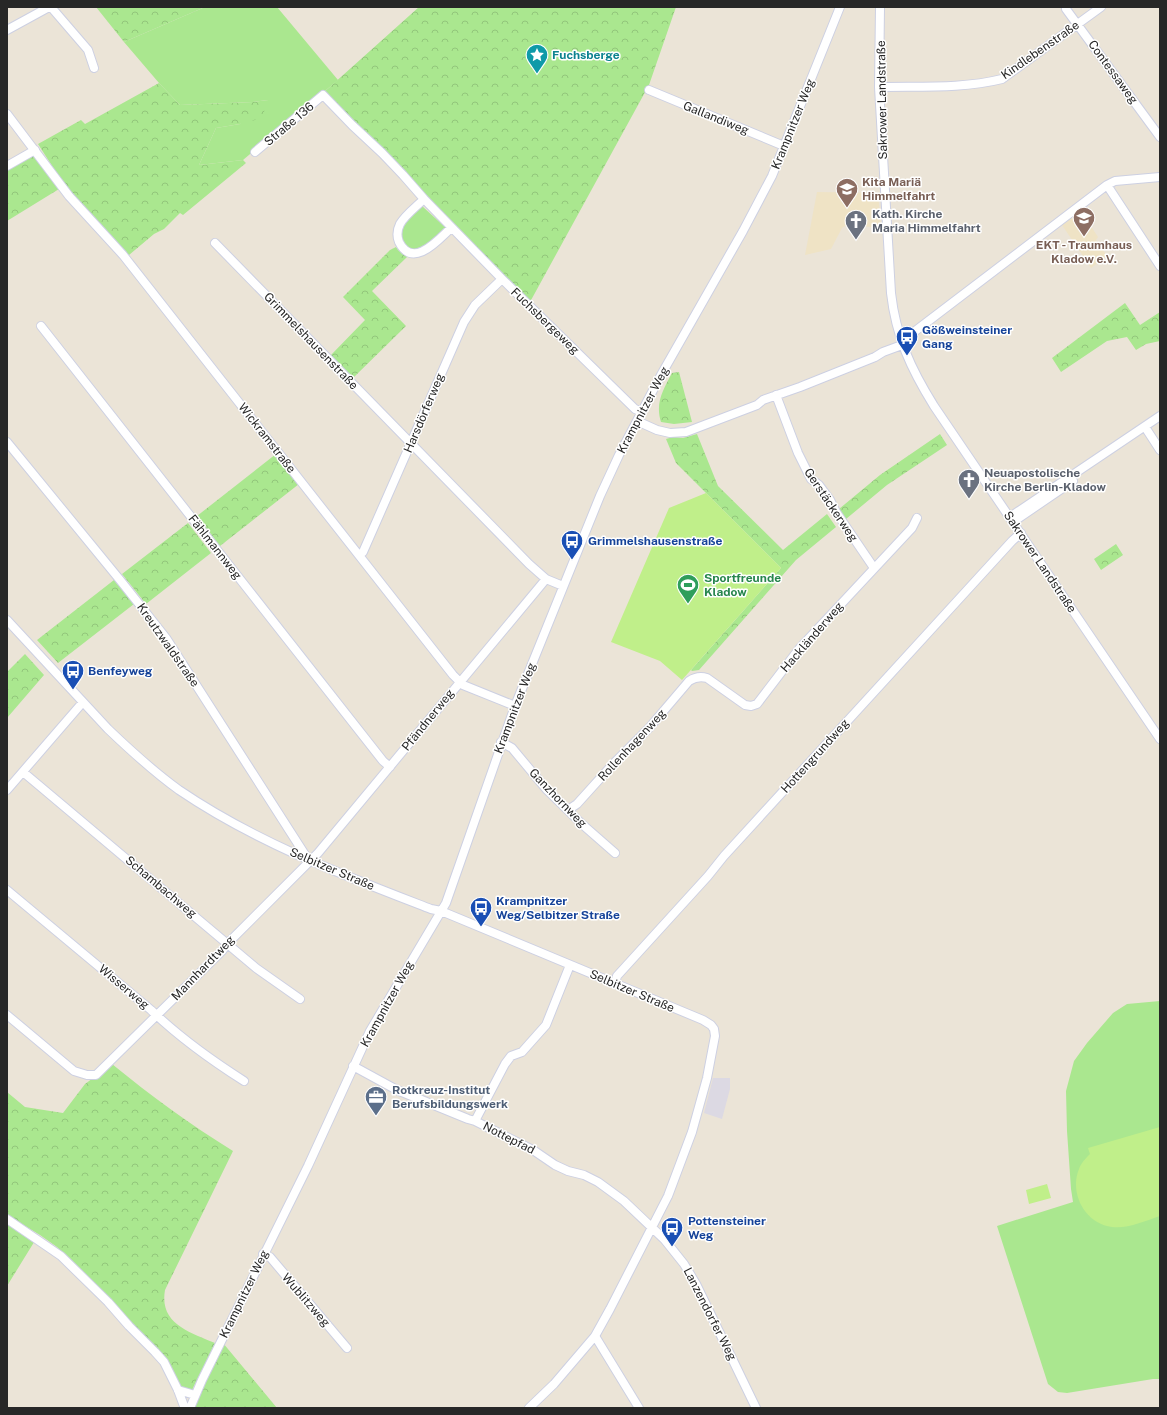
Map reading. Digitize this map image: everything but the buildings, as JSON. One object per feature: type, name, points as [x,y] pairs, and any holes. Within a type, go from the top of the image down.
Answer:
[{"type":"street","points":[[7,30],[50,7],[88,50],[94,68]]},
{"type":"street","name":"Krampnitzer Weg","points":[[189,1408],[308,1166],[370,1031],[388,998],[446,903],[501,742],[600,496],[637,421],[772,176],[840,7]]},
{"type":"street","name":"Sakrower Landstraße","points":[[880,7],[879,87],[891,293],[893,309],[901,342],[911,368],[923,389],[1160,739]]},
{"type":"street","name":"Contessaweg","points":[[1066,7],[1160,137]]},
{"type":"street","name":"Kindlebenstraße","points":[[879,87],[964,86],[1002,79],[1101,7]]},
{"type":"street","name":"Gallandiweg","points":[[649,90],[784,146]]},
{"type":"street","name":"Straße 136","points":[[255,152],[323,95]]},
{"type":"street","name":"Fuchsbergeweg","points":[[323,95],[403,175],[451,228],[502,279],[635,409],[642,412]]},
{"type":"street","name":"Wickramstraße","points":[[7,114],[28,144],[35,150],[69,196],[123,255],[460,682],[463,685],[515,706]]},
{"type":"street","points":[[7,166],[35,150]]},
{"type":"street","points":[[637,421],[657,430],[686,432],[757,405],[763,400],[800,387],[901,342],[1107,185],[1114,182],[1160,177]]},
{"type":"street","points":[[1107,185],[1160,266]]},
{"type":"street","points":[[424,199],[400,224],[397,236],[404,248],[410,252],[421,252],[428,249],[451,228]]},
{"type":"street","name":"Grimmelshausenstraße","points":[[215,243],[529,564],[546,580],[563,586]]},
{"type":"street","name":"Harsdörferweg","points":[[359,555],[363,552],[464,322],[475,305],[502,279]]},
{"type":"street","name":"Fählmannweg","points":[[41,326],[383,761],[390,767]]},
{"type":"street","name":"Gerstäckerweg","points":[[776,395],[798,453],[811,479],[819,485],[830,500],[836,512],[874,568]]},
{"type":"street","points":[[1011,519],[1160,416]]},
{"type":"street","points":[[1145,427],[1160,450]]},
{"type":"street","name":"Kreutzwaldstraße","points":[[7,442],[166,638],[310,861]]},
{"type":"street","name":"Hackländerweg","points":[[694,678],[707,678],[746,705],[754,706],[764,697],[775,679],[799,649],[912,528],[917,518]]},
{"type":"street","name":"Hottengrundweg","points":[[614,984],[617,976],[708,876],[724,856],[1012,541],[1021,533]]},
{"type":"street","name":"Pfändnerweg","points":[[310,861],[546,580]]},
{"type":"street","name":"Selbitzer Straße","points":[[7,620],[82,702],[126,746],[178,789],[241,828],[310,861],[425,907],[441,911],[703,1020],[711,1025],[714,1029],[714,1046],[708,1078],[692,1132],[676,1178],[653,1227]]},
{"type":"street","name":"Rollenhagenweg","points":[[568,810],[577,804],[614,763],[638,740],[689,681],[694,678]]},
{"type":"street","points":[[7,790],[82,702]]},
{"type":"street","name":"Ganzhornweg","points":[[501,742],[512,748],[547,790],[615,853]]},
{"type":"street","name":"Schambachweg","points":[[23,772],[256,968],[300,999]]},
{"type":"street","name":"Mannhardtweg","points":[[7,1015],[74,1071],[87,1075],[96,1075],[222,951],[227,944],[310,861]]},
{"type":"street","name":"Wisserweg","points":[[7,890],[203,1053],[244,1081]]},
{"type":"street","points":[[475,1121],[505,1064],[511,1056],[522,1052],[546,1025],[570,965]]},
{"type":"street","name":"Nottepfad","points":[[353,1066],[404,1092],[475,1121],[533,1150],[555,1165],[568,1171],[584,1175],[598,1182],[624,1201],[653,1227]]},
{"type":"street","points":[[7,1219],[61,1256],[108,1302],[164,1362],[184,1406],[189,1408]]},
{"type":"street","points":[[529,1408],[554,1384],[595,1336],[653,1227]]},
{"type":"street","name":"Lanzendorfer Weg","points":[[653,1227],[672,1248],[696,1284],[756,1408]]},
{"type":"street","name":"Wublitzweg","points":[[264,1254],[270,1257],[347,1348]]},
{"type":"street","points":[[595,1336],[639,1408]]},
{"type":"street","points":[[178,1390],[195,1396]]},
{"type":"shaded area","name":"Kita Mariä Himmelfahrt","points":[[817,192],[878,193],[881,228],[852,225],[845,226],[842,228],[831,249],[805,255]]},
{"type":"shaded area","name":"EKT - Traumhaus Kladow e.V.","points":[[1081,211],[1098,237],[1096,240],[1107,256],[1091,268],[1062,225]]},
{"type":"shaded area","points":[[713,1078],[730,1078],[730,1089],[722,1119],[704,1113]]},
{"type":"green space","points":[[96,7],[205,7],[124,42]]},
{"type":"green space","points":[[205,7],[277,7],[338,80],[243,160],[199,165],[216,128],[240,124],[268,100],[180,105],[124,42]]},
{"type":"green space","points":[[419,7],[676,7],[649,85],[530,302],[323,93]]},
{"type":"green space","points":[[159,83],[180,105],[268,100],[262,118],[216,128],[199,165],[243,160],[246,163],[183,215],[180,213],[164,229],[154,234],[129,255],[65,186],[38,144],[81,120],[85,124]]},
{"type":"green space","points":[[36,154],[59,189],[7,221],[7,170]]},
{"type":"green space","points":[[422,206],[447,229],[419,252],[407,247],[402,242],[400,236],[404,225]]},
{"type":"green space","points":[[396,247],[407,257],[372,291],[406,326],[353,378],[331,355],[365,320],[343,297],[390,250]]},
{"type":"green space","points":[[1125,303],[1140,325],[1160,312],[1160,341],[1146,344],[1136,350],[1127,337],[1107,341],[1061,372],[1052,358]]},
{"type":"green space","points":[[679,372],[692,422],[674,424],[661,422],[659,415],[659,403],[661,397],[672,373]]},
{"type":"green space","points":[[697,434],[718,486],[783,550],[827,514],[836,527],[796,560],[699,670],[692,671],[691,670],[781,568],[676,463],[666,439],[673,437],[683,438]]},
{"type":"green space","points":[[940,434],[947,445],[887,485],[846,519],[839,509],[880,475]]},
{"type":"green space","points":[[276,454],[299,484],[220,546],[197,516]]},
{"type":"green space","name":"Sportfreunde Kladow","points":[[706,493],[781,568],[682,680],[660,661],[611,642],[669,508]]},
{"type":"green space","points":[[188,523],[211,553],[146,604],[122,574]]},
{"type":"green space","points":[[1116,544],[1123,555],[1101,570],[1094,559]]},
{"type":"green space","points":[[114,580],[134,604],[58,663],[37,640]]},
{"type":"green space","points":[[25,654],[44,675],[7,718],[7,672]]},
{"type":"green space","points":[[1160,1001],[1160,1379],[1067,1393],[1058,1392],[1048,1384],[997,1226],[1073,1202],[1067,1131],[1066,1091],[1074,1061],[1087,1043],[1113,1013],[1127,1004]]},
{"type":"green space","points":[[112,1064],[171,1110],[233,1151],[165,1290],[164,1302],[172,1319],[178,1325],[215,1343],[192,1390],[187,1390],[179,1385],[136,1329],[57,1247],[7,1215],[7,1092],[25,1107],[63,1113],[85,1084]]},
{"type":"green space","points":[[1160,1127],[1160,1216],[1124,1227],[1102,1225],[1094,1220],[1087,1214],[1082,1206],[1076,1188],[1076,1178],[1080,1167],[1090,1154],[1088,1148]]},
{"type":"green space","points":[[1047,1184],[1051,1198],[1029,1204],[1026,1190]]},
{"type":"green space","points":[[7,1222],[36,1239],[7,1286]]},
{"type":"green space","points":[[223,1343],[277,1408],[193,1408]]},
{"type":"place","name":"Fuchsberge","points":[[537,74]]},
{"type":"place","name":"Kita Mariä Himmelfahrt","points":[[847,208]]},
{"type":"place","name":"EKT - Traumhaus Kladow e.V.","points":[[1084,238]]},
{"type":"place","name":"Kath. Kirche Maria Himmelfahrt","points":[[856,240]]},
{"type":"place","name":"Gößweinsteiner Gang","points":[[907,356]]},
{"type":"place","name":"Neuapostolische Kirche Berlin-Kladow","points":[[969,500]]},
{"type":"place","name":"Grimmelshausenstraße","points":[[572,560]]},
{"type":"place","name":"Sportfreunde Kladow","points":[[688,604]]},
{"type":"place","name":"Benfeyweg","points":[[73,690]]},
{"type":"place","name":"Krampnitzer Weg/Selbitzer Straße","points":[[481,928]]},
{"type":"place","name":"Rotkreuz-Institut Berufsbildungswerk","points":[[376,1116]]},
{"type":"place","name":"Pottensteiner Weg","points":[[672,1248]]}]
